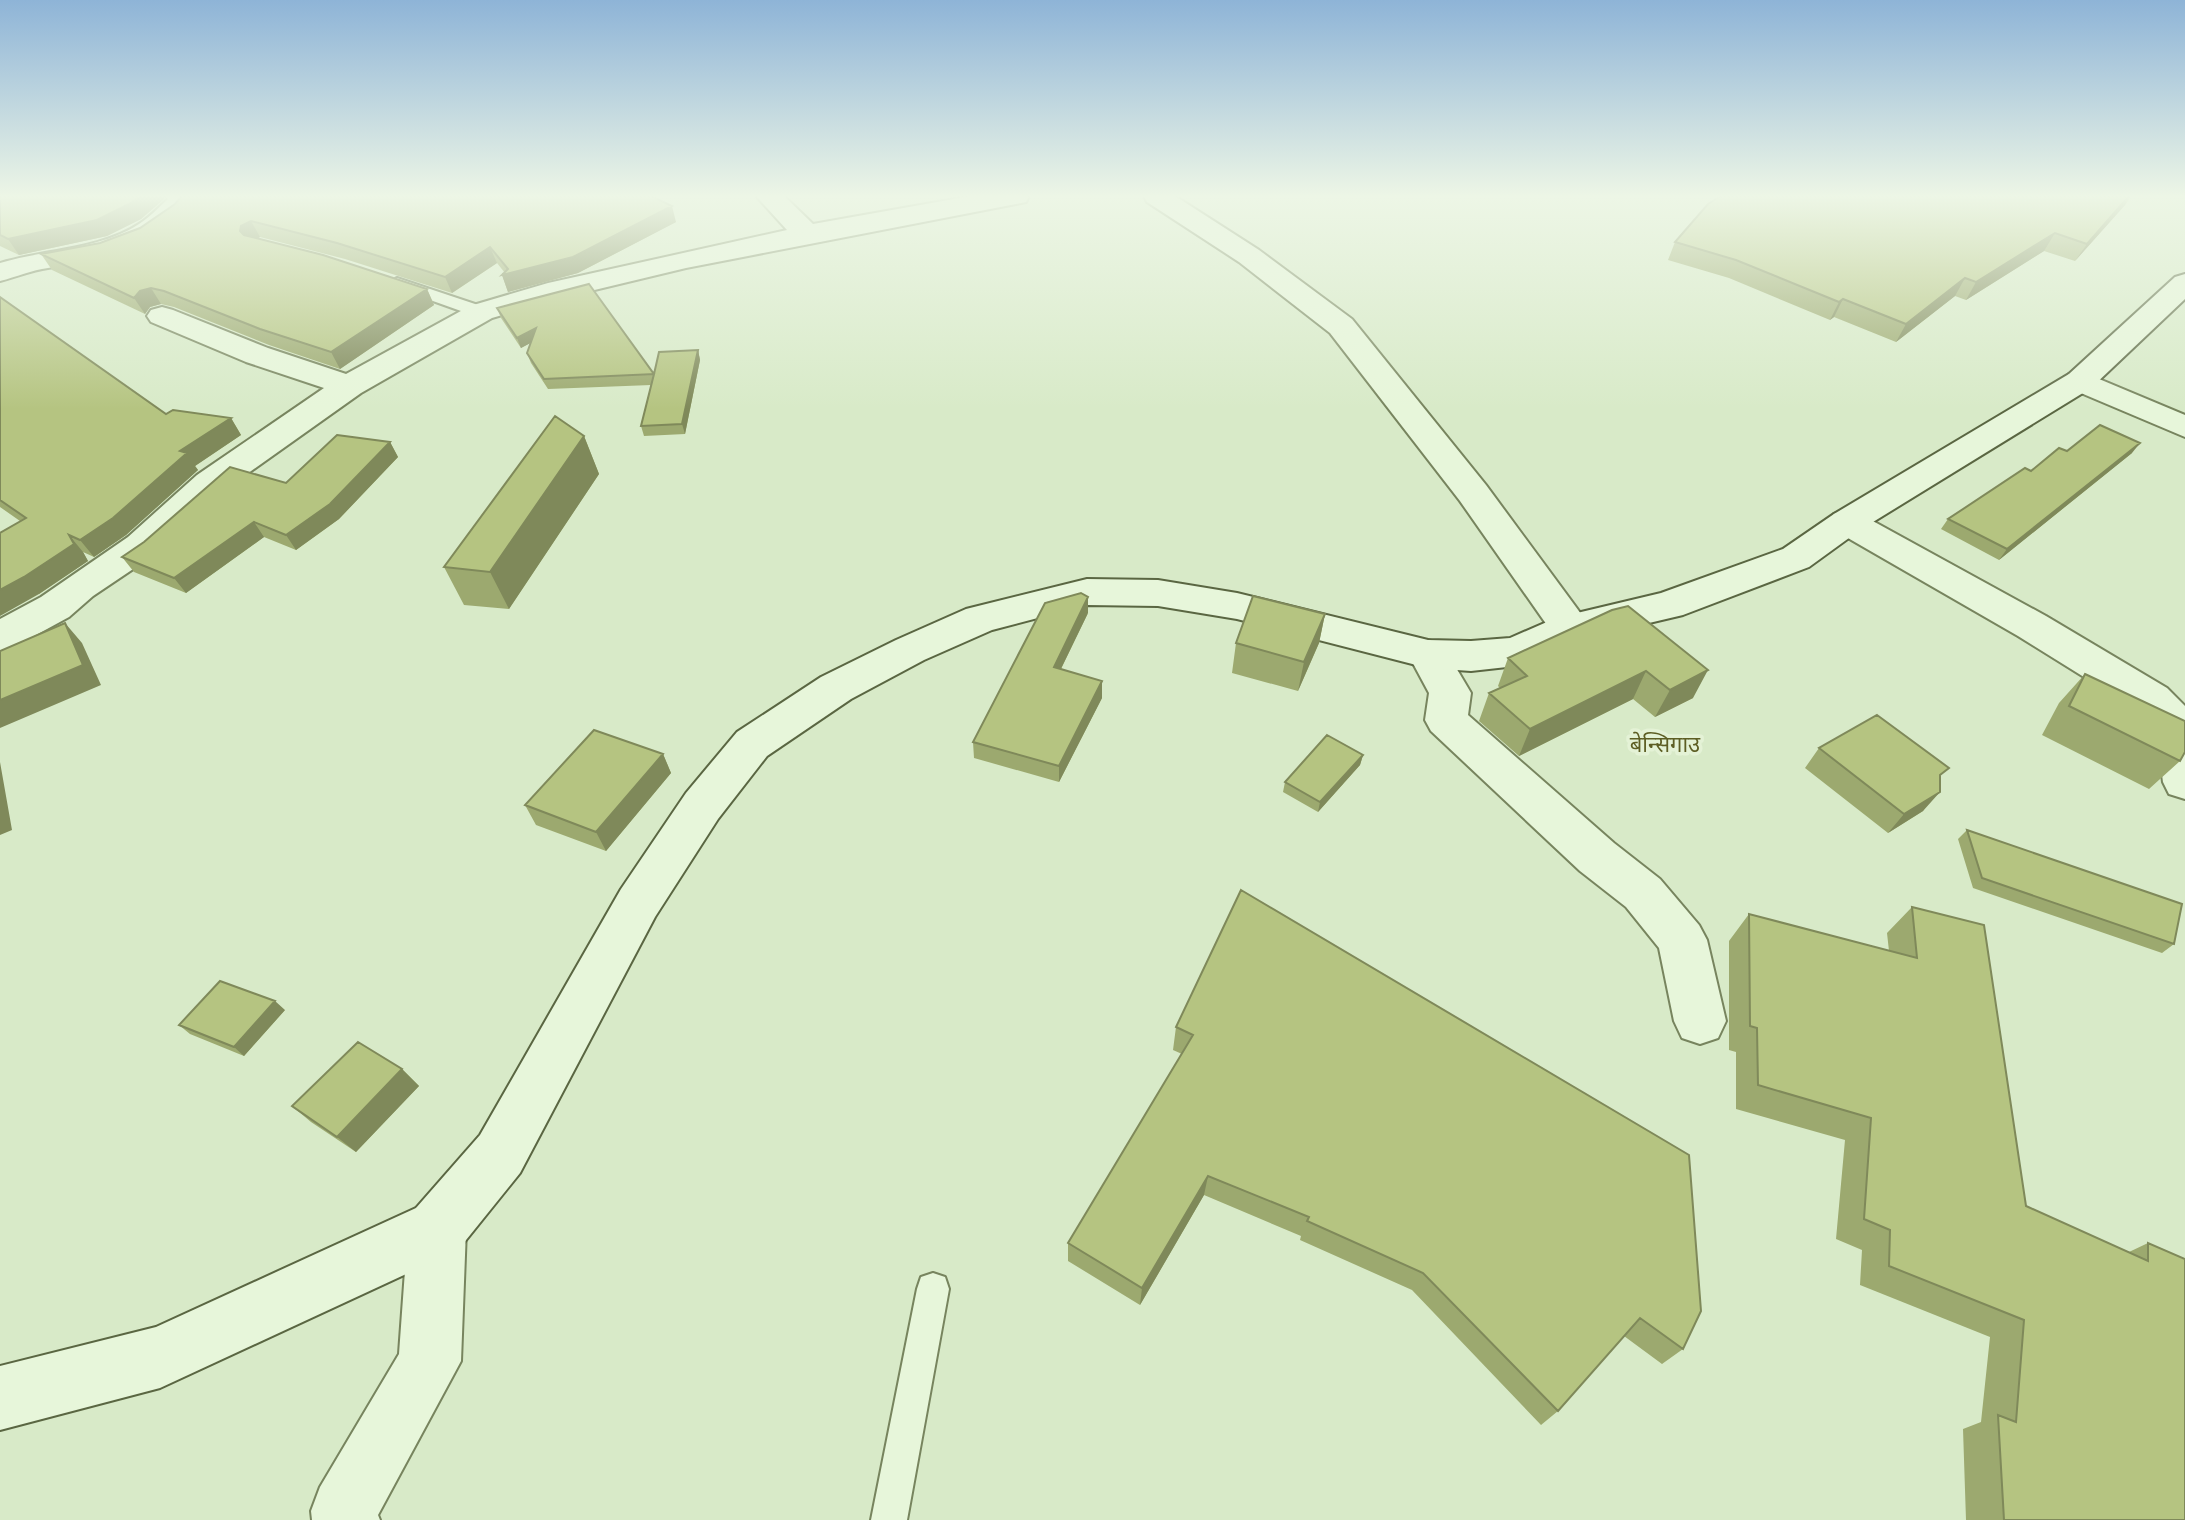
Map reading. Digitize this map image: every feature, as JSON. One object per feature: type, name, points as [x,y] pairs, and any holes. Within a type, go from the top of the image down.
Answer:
[{"type":"street","points":[[0,637],[55,607],[141,546],[210,483],[349,386],[481,312],[548,292],[660,267]]},
{"type":"street","points":[[1263,267],[1341,326],[1473,493],[1570,628]]},
{"type":"street","points":[[0,1398],[160,1357],[437,1229],[500,1154],[638,903],[702,806],[752,744],[836,688],[980,619],[1087,592],[1158,593],[1237,606],[1428,654],[1471,656],[1516,652],[1570,628],[1669,605],[1796,558],[1847,522],[2080,381],[2185,283]]},
{"type":"street","points":[[162,316],[257,355],[349,386]]},
{"type":"street","points":[[2080,381],[2185,427]]},
{"type":"street","points":[[1847,522],[2032,626],[2152,699],[2177,725],[2185,782]]},
{"type":"street","points":[[1428,654],[1450,693],[1446,720],[1597,857],[1643,893],[1682,940],[1700,1021]]},
{"type":"street","points":[[2185,790],[2185,811]]},
{"type":"street","points":[[346,1520],[344,1511],[430,1361],[437,1229]]},
{"type":"lane","points":[[381,278],[481,312]]},
{"type":"lane","points":[[889,1520],[933,1289]]},
{"type":"building","points":[[68,267],[360,267],[427,289],[331,352],[260,329],[164,291],[151,288],[140,291],[134,298]]},
{"type":"building","points":[[413,267],[460,267],[445,277]]},
{"type":"building","points":[[506,267],[534,267],[502,275],[508,269]]},
{"type":"building","points":[[1753,267],[2000,267],[1976,282],[1965,278],[1906,324],[1843,299],[1839,302]]},
{"type":"building","points":[[589,284],[654,374],[544,379],[527,353],[536,328],[517,338],[497,308]]},
{"type":"building","points":[[0,297],[166,414],[173,410],[231,418],[180,451],[187,453],[113,518],[80,540],[69,535],[74,544],[0,590],[0,533],[26,518],[0,500]]},
{"type":"building","points":[[698,350],[682,424],[641,426],[659,352]]},
{"type":"building","points":[[555,416],[584,436],[490,572],[444,567]]},
{"type":"building","points":[[2100,425],[2140,443],[2007,549],[1948,519],[2025,468],[2031,471],[2059,448],[2067,451]]},
{"type":"building","points":[[337,435],[390,442],[330,504],[286,535],[254,522],[174,578],[122,557],[144,542],[230,467],[286,483]]},
{"type":"building","points":[[1081,593],[1088,597],[1054,667],[1102,681],[1059,766],[973,742],[1045,603]]},
{"type":"building","points":[[1253,596],[1325,614],[1304,662],[1236,643]]},
{"type":"building","points":[[1628,606],[1708,670],[1670,690],[1646,671],[1530,729],[1489,693],[1527,676],[1508,658],[1612,610]]},
{"type":"building","points":[[65,623],[83,665],[0,700],[0,651]]},
{"type":"building","points":[[2085,674],[2185,721],[2185,752],[2180,761],[2069,706]]},
{"type":"building","points":[[1877,715],[1949,768],[1940,775],[1940,792],[1904,814],[1819,748]]},
{"type":"building","points":[[594,730],[663,754],[596,832],[525,805]]},
{"type":"building","points":[[1327,735],[1363,755],[1320,802],[1285,782]]},
{"type":"building","points":[[1967,830],[2182,904],[2174,944],[1982,878]]},
{"type":"building","points":[[1241,890],[1689,1155],[1701,1311],[1683,1349],[1640,1318],[1558,1411],[1423,1273],[1307,1221],[1309,1217],[1208,1176],[1142,1288],[1068,1243],[1193,1035],[1176,1027]]},
{"type":"building","points":[[1912,907],[1984,925],[2026,1206],[2148,1261],[2148,1243],[2185,1259],[2185,1520],[2004,1520],[1998,1415],[2016,1422],[2024,1320],[1889,1266],[1890,1230],[1864,1219],[1871,1118],[1758,1085],[1757,1028],[1750,1026],[1749,914],[1917,958]]},
{"type":"building","points":[[220,981],[275,1001],[234,1047],[179,1025]]},
{"type":"building","points":[[358,1042],[402,1069],[337,1137],[292,1106]]},
{"type":"district","name":"बेन्सिगाउ","points":[[1665,744]]}]
